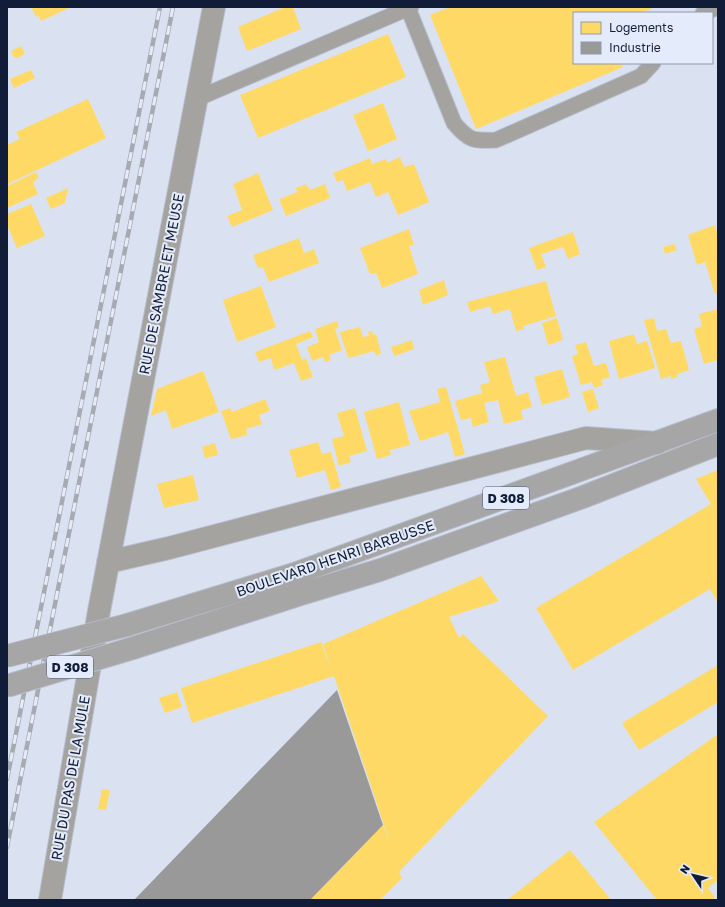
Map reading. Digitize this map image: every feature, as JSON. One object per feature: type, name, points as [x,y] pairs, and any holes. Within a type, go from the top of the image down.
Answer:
[{"type":"main road","name":"BOULEVARD HENRI BARBUSSE","points":[[7,656],[127,625],[294,574],[718,420]]},
{"type":"main road","name":"BOULEVARD HENRI BARBUSSE","points":[[7,686],[380,570],[582,497],[718,444]]},
{"type":"street","name":"RUE DE SAMBRE ET MEUSE","points":[[108,562],[214,7]]},
{"type":"street","name":"BOULEVARD HENRI BARBUSSE","points":[[108,562],[169,548],[586,438],[657,443]]},
{"type":"street","name":"RUE DU PAS DE LA MULE","points":[[50,900],[108,562]]},
{"type":"lane","points":[[706,12],[718,7]]},
{"type":"lane","points":[[196,99],[410,8],[454,124],[466,137],[475,141],[496,140],[641,76],[652,64]]},
{"type":"building: Logements","points":[[31,7],[71,7],[41,21],[38,15],[36,17]]},
{"type":"building: Logements","points":[[285,7],[293,7],[301,29],[247,51],[238,27]]},
{"type":"building: Logements","points":[[450,7],[655,7],[643,12],[573,12],[573,64],[622,64],[623,67],[476,129],[430,15]]},
{"type":"building: Logements","points":[[388,34],[406,77],[258,138],[240,95]]},
{"type":"building: Logements","points":[[21,46],[25,54],[17,58],[14,57],[11,51]]},
{"type":"building: Logements","points":[[31,70],[35,78],[14,88],[10,79]]},
{"type":"building: Logements","points":[[88,99],[106,138],[7,184],[7,145],[20,139],[16,132]]},
{"type":"building: Logements","points":[[383,103],[397,139],[368,151],[353,115]]},
{"type":"building: Logements","points":[[400,157],[404,167],[414,164],[429,202],[398,215],[388,192],[376,197],[370,182],[347,191],[343,180],[337,182],[333,173],[370,158],[372,164],[386,159],[387,163]]},
{"type":"building: Logements","points":[[36,172],[39,178],[33,182],[38,194],[7,208],[7,186]]},
{"type":"building: Logements","points":[[258,173],[273,210],[232,227],[227,216],[242,210],[233,184]]},
{"type":"building: Logements","points":[[306,184],[310,190],[325,184],[330,198],[286,216],[279,199],[297,192],[296,188]]},
{"type":"building: Logements","points":[[68,188],[65,203],[51,209],[46,198]]},
{"type":"building: Logements","points":[[31,204],[45,236],[17,248],[7,225],[7,214]]},
{"type":"building: Logements","points":[[715,225],[718,237],[718,293],[715,294],[705,262],[697,265],[688,235]]},
{"type":"building: Logements","points":[[409,229],[414,245],[409,246],[418,274],[382,288],[376,273],[370,274],[360,248]]},
{"type":"building: Logements","points":[[573,232],[580,254],[568,259],[563,247],[541,254],[546,267],[537,270],[529,248]]},
{"type":"building: Logements","points":[[299,238],[304,253],[314,249],[319,263],[269,282],[263,267],[258,268],[253,255]]},
{"type":"building: Logements","points":[[674,244],[677,250],[665,254],[663,247]]},
{"type":"building: Logements","points":[[444,280],[448,295],[423,305],[419,290]]},
{"type":"building: Logements","points":[[546,281],[556,316],[523,326],[524,329],[516,331],[510,309],[493,314],[490,306],[470,312],[467,302]]},
{"type":"building: Logements","points":[[261,286],[276,327],[237,342],[223,300]]},
{"type":"building: Logements","points":[[718,309],[718,360],[704,364],[694,329],[702,326],[699,314]]},
{"type":"building: Logements","points":[[557,318],[563,340],[548,345],[542,323]]},
{"type":"building: Logements","points":[[654,318],[657,331],[666,329],[671,343],[681,341],[689,370],[677,374],[678,377],[671,379],[671,376],[661,379],[644,320]]},
{"type":"building: Logements","points":[[337,321],[339,327],[335,329],[342,350],[329,355],[331,360],[325,362],[323,357],[312,361],[307,347],[319,342],[315,329]]},
{"type":"building: Logements","points":[[360,327],[363,337],[369,336],[368,332],[372,331],[373,335],[376,334],[381,353],[376,356],[374,351],[348,358],[340,332]]},
{"type":"building: Logements","points":[[310,331],[313,337],[296,344],[302,360],[306,358],[313,377],[301,381],[294,363],[274,370],[271,358],[259,362],[255,352]]},
{"type":"building: Logements","points":[[634,334],[637,344],[647,341],[655,368],[619,379],[609,341]]},
{"type":"building: Logements","points":[[412,340],[414,349],[394,356],[391,347]]},
{"type":"building: Logements","points":[[586,342],[594,366],[606,363],[610,377],[601,380],[603,385],[594,388],[592,382],[581,385],[572,356],[578,354],[575,345]]},
{"type":"building: Logements","points":[[505,357],[516,396],[528,392],[532,407],[521,410],[523,419],[504,424],[498,400],[484,403],[489,422],[473,427],[471,418],[461,420],[455,401],[482,393],[480,385],[490,382],[484,362]]},
{"type":"building: Logements","points":[[562,369],[570,397],[542,405],[534,377]]},
{"type":"building: Logements","points":[[203,371],[219,412],[172,429],[166,410],[151,416],[157,389]]},
{"type":"building: Logements","points":[[446,387],[465,454],[455,457],[448,432],[420,441],[409,411],[440,402],[437,389]]},
{"type":"building: Logements","points":[[593,389],[599,408],[588,412],[582,392]]},
{"type":"building: Logements","points":[[265,399],[270,411],[259,415],[262,424],[246,429],[247,435],[231,439],[221,411],[230,408],[232,412]]},
{"type":"building: Logements","points":[[399,402],[410,445],[390,450],[391,455],[377,459],[364,412]]},
{"type":"building: Logements","points":[[355,408],[367,451],[349,456],[351,462],[339,466],[332,439],[344,436],[337,413]]},
{"type":"building: Logements","points":[[318,442],[322,454],[331,452],[341,487],[331,490],[325,470],[297,478],[289,450]]},
{"type":"building: Logements","points":[[215,443],[218,455],[205,458],[202,447]]},
{"type":"building: Logements","points":[[718,470],[718,603],[710,589],[573,670],[536,608],[711,504],[696,479]]},
{"type":"building: Logements","points":[[193,475],[199,500],[164,508],[157,484]]},
{"type":"building: Logements","points":[[481,576],[499,601],[449,617],[459,638],[463,634],[548,716],[399,872],[402,878],[380,900],[310,900],[383,825],[390,843],[334,676],[192,723],[181,688],[321,642],[331,669],[323,644]]},
{"type":"building: Logements","points":[[718,665],[718,702],[639,750],[622,723]]},
{"type":"building: Logements","points":[[177,692],[182,707],[165,713],[159,698]]},
{"type":"building: Logements","points":[[718,734],[718,880],[708,888],[715,897],[712,900],[657,900],[594,822]]},
{"type":"building: Logements","points":[[102,789],[110,790],[106,810],[98,809]]},
{"type":"building: Logements","points":[[570,850],[611,900],[507,900]]},
{"type":"building: Industrie","points":[[337,690],[383,825],[310,900],[134,900]]},
{"type":"railway","points":[[7,779],[160,7]]},
{"type":"railway","points":[[7,847],[173,7]]}]
